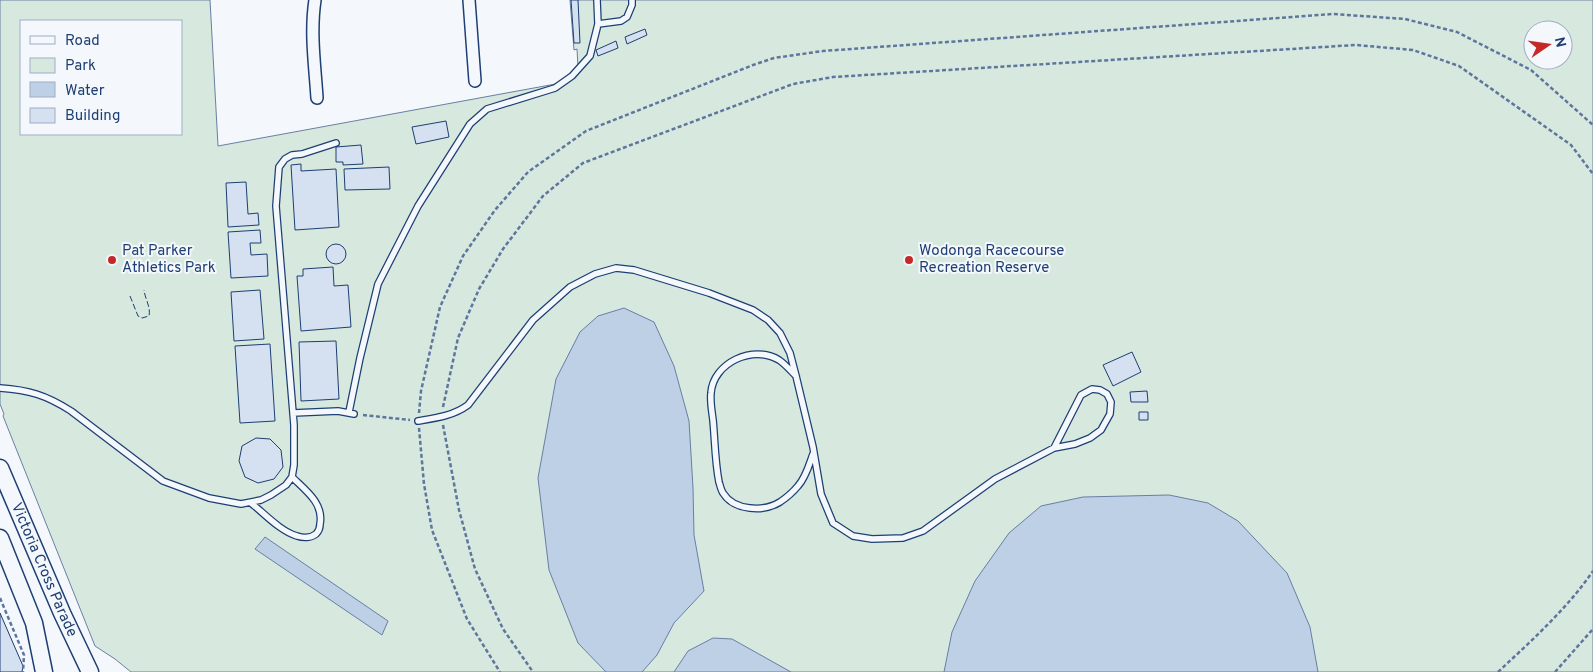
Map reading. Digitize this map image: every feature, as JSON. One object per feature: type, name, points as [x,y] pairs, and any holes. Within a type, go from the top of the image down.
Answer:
[{"type":"main road","name":"Victoria Cross Parade","points":[[0,468],[62,613],[90,672]]},
{"type":"main road","name":"Victoria Cross Parade","points":[[0,538],[34,623],[44,672]]},
{"type":"street","points":[[315,0],[313,44],[318,98]]},
{"type":"street","points":[[469,0],[475,81]]},
{"type":"lane","points":[[293,413],[338,411],[351,413],[366,328],[378,284],[418,206],[470,124],[487,109],[555,88],[572,76],[590,56],[598,24],[597,0]]},
{"type":"lane","points":[[598,24],[620,21],[627,17],[632,0]]},
{"type":"lane","points":[[0,388],[42,395],[57,402],[163,481],[209,498],[241,504],[251,503],[279,491],[292,477],[294,465],[293,413],[276,206],[279,168],[285,159],[292,155],[321,149],[336,143]]},
{"type":"lane","points":[[418,421],[460,412],[468,406],[533,320],[570,287],[595,274],[616,268],[634,270],[709,293],[754,310],[768,320],[780,333],[790,352],[814,452],[821,494],[833,523],[853,536],[872,539],[903,538],[923,531],[995,479],[1054,448],[1090,438],[1101,430],[1110,414],[1111,402],[1107,394],[1092,389],[1080,395],[1054,448]]},
{"type":"lane","points":[[796,376],[778,360],[768,356],[755,355],[744,356],[733,361],[722,369],[715,378],[710,393],[718,474],[723,493],[729,500],[748,508],[767,506],[779,502],[798,486],[809,467],[814,452]]},
{"type":"lane","points":[[251,503],[285,531],[304,538],[314,536],[319,529],[320,510],[317,503],[292,477]]},
{"type":"path","points":[[500,672],[467,619],[432,530],[424,484],[418,421],[421,391],[440,307],[463,256],[496,210],[528,172],[586,131],[774,58],[823,51],[1333,14],[1405,19],[1457,32],[1531,70],[1593,125]]},
{"type":"path","points":[[532,672],[503,629],[475,569],[459,510],[442,417],[458,338],[479,289],[503,249],[543,196],[584,163],[793,84],[833,77],[1356,45],[1413,50],[1460,66],[1571,145],[1593,174]]},
{"type":"path","points":[[351,413],[418,421]]},
{"type":"path","points":[[1498,672],[1531,642],[1582,588],[1593,572]]},
{"type":"path","points":[[0,598],[24,655],[23,672]]},
{"type":"path","points":[[1555,672],[1593,629]]},
{"type":"green space","name":"Wodonga Racecourse Recreation Reserve","points":[[0,0],[210,0],[218,146],[561,83],[578,67],[577,49],[574,50],[570,0],[1593,0],[1593,672],[131,672],[95,646],[3,416],[0,404]]},
{"type":"water","points":[[624,308],[654,322],[674,366],[689,421],[694,535],[704,591],[674,623],[657,655],[642,672],[606,672],[578,643],[549,570],[538,478],[556,379],[580,332],[598,316]]},
{"type":"water","points":[[1169,495],[1208,503],[1238,521],[1287,573],[1310,627],[1318,672],[944,672],[952,632],[975,581],[1009,533],[1041,506],[1083,497]]},
{"type":"water","points":[[265,537],[388,621],[382,635],[255,549]]},
{"type":"water","points":[[713,638],[732,639],[791,672],[674,672],[688,651]]},
{"type":"building","points":[[571,0],[578,0],[580,43],[574,43]]},
{"type":"building","points":[[645,29],[647,35],[627,44],[625,37]]},
{"type":"building","points":[[616,41],[618,48],[598,56],[596,50]]},
{"type":"building","points":[[446,121],[449,137],[416,144],[412,127]]},
{"type":"building","points":[[361,145],[363,164],[343,165],[343,162],[336,162],[336,147]]},
{"type":"building","points":[[301,164],[301,171],[336,169],[339,227],[295,230],[291,165]]},
{"type":"building","points":[[389,167],[390,189],[345,190],[344,169]]},
{"type":"building","points":[[246,182],[248,214],[258,213],[259,225],[228,227],[226,183]]},
{"type":"building","points":[[260,230],[261,243],[250,243],[251,255],[267,254],[268,276],[231,278],[228,232]]},
{"type":"building","points":[[336,244],[343,247],[346,254],[343,261],[336,264],[329,261],[326,254],[329,247]]},
{"type":"building","points":[[333,267],[334,286],[348,285],[351,327],[301,331],[297,276],[303,276],[303,269]]},
{"type":"building","points":[[260,290],[264,339],[234,341],[231,292]]},
{"type":"building","points":[[336,341],[339,399],[301,401],[299,342]]},
{"type":"building","points":[[270,344],[275,421],[240,423],[235,346]]},
{"type":"building","points":[[1132,352],[1141,372],[1113,386],[1103,365]]},
{"type":"building","points":[[1147,391],[1148,402],[1131,402],[1130,392]]},
{"type":"building","points":[[1139,412],[1148,412],[1148,420],[1139,420]]},
{"type":"building","points":[[256,438],[270,439],[281,450],[283,467],[274,479],[258,483],[245,477],[239,461],[242,446]]},
{"type":"building","points":[[0,613],[23,666],[22,672],[0,672]]},
{"type":"fence","points":[[130,296],[138,316],[142,318],[149,316],[144,290]]},
{"type":"place","name":"Pat Parker Athletics Park","points":[[112,260]]},
{"type":"place","name":"Wodonga Racecourse Recreation Reserve","points":[[909,260]]}]
